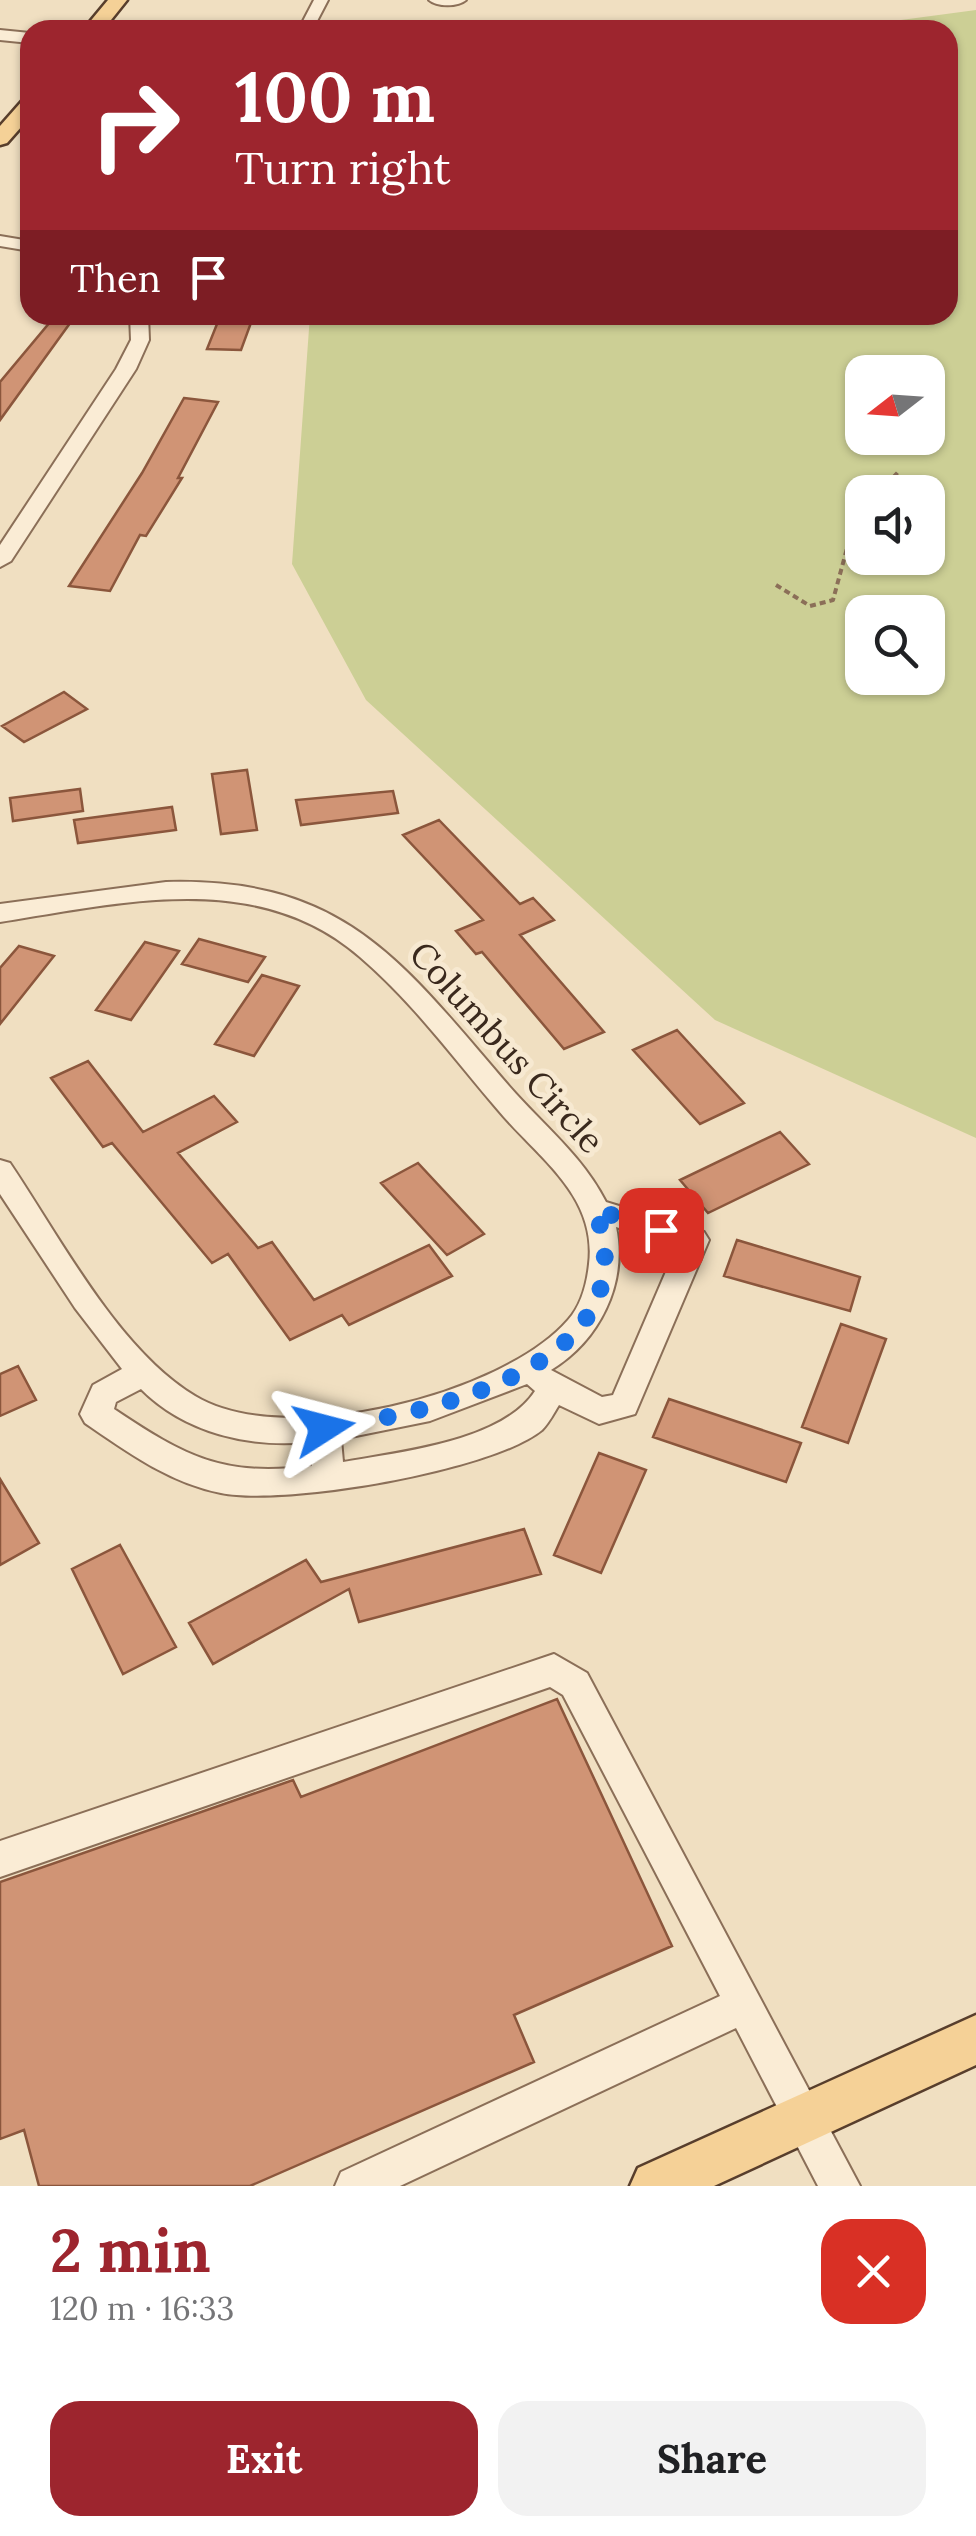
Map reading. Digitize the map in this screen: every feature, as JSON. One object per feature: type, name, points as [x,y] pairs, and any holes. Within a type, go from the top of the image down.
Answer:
[{"type":"main road","points":[[101,20],[118,0]]},
{"type":"main road","points":[[0,139],[20,116]]},
{"type":"main road","points":[[656,2186],[976,2040]]},
{"type":"street","points":[[436,0],[459,0]]},
{"type":"street","points":[[0,561],[126,369],[140,340],[139,325]]},
{"type":"street","name":"Columbus Circle","points":[[0,913],[136,896],[222,891],[256,895],[322,917],[371,953],[565,1161],[595,1210],[604,1247],[592,1308],[563,1346],[525,1371],[458,1399],[324,1428],[261,1430],[219,1421],[183,1406],[144,1373],[0,1171]]},
{"type":"street","points":[[525,1371],[599,1411],[624,1405],[694,1240],[595,1210]]},
{"type":"street","points":[[144,1373],[104,1394],[96,1414],[168,1462],[237,1482],[329,1479],[480,1444],[530,1421],[554,1386]]},
{"type":"street","points":[[324,1428],[329,1479]]},
{"type":"street","points":[[0,1859],[554,1670],[576,1684],[840,2186]]},
{"type":"street","points":[[355,2186],[746,2004]]},
{"type":"path","points":[[895,475],[899,471]]},
{"type":"path","points":[[776,585],[805,606],[826,606],[832,600],[845,555]]},
{"type":"green space","points":[[976,10],[976,1138],[715,1020],[366,700],[292,564],[309,325],[958,325],[958,20],[901,20]]},
{"type":"building","points":[[48,325],[69,325],[0,420],[0,382]]},
{"type":"building","points":[[217,325],[250,325],[241,350],[207,349]]},
{"type":"building","points":[[184,398],[218,402],[178,478],[182,478],[146,536],[140,535],[110,591],[69,586],[142,473]]},
{"type":"building","points":[[64,692],[87,709],[24,742],[2,726]]},
{"type":"building","points":[[247,770],[257,830],[221,834],[212,774]]},
{"type":"building","points":[[80,789],[83,811],[13,821],[10,798]]},
{"type":"building","points":[[393,791],[398,813],[301,825],[296,800]]},
{"type":"building","points":[[172,807],[176,830],[78,843],[74,820]]},
{"type":"building","points":[[439,820],[520,904],[533,898],[554,920],[520,935],[604,1032],[564,1049],[482,952],[476,954],[456,931],[483,920],[403,835]]},
{"type":"building","points":[[199,939],[265,957],[248,982],[182,964]]},
{"type":"building","points":[[145,942],[179,951],[131,1020],[96,1010]]},
{"type":"building","points":[[19,946],[54,956],[0,1024],[0,968]]},
{"type":"building","points":[[262,975],[299,986],[254,1056],[215,1044]]},
{"type":"building","points":[[677,1030],[744,1103],[700,1124],[633,1050]]},
{"type":"building","points":[[88,1061],[143,1132],[214,1096],[237,1122],[178,1153],[258,1248],[272,1242],[314,1300],[429,1245],[452,1276],[349,1325],[342,1315],[290,1340],[228,1254],[212,1263],[112,1143],[103,1147],[51,1078]]},
{"type":"building","points":[[780,1132],[809,1164],[708,1213],[680,1180]]},
{"type":"building","points":[[418,1163],[484,1234],[447,1255],[381,1183]]},
{"type":"building","points":[[737,1240],[860,1277],[850,1311],[724,1276]]},
{"type":"building","points":[[841,1324],[886,1339],[848,1443],[802,1427]]},
{"type":"building","points":[[18,1366],[36,1400],[0,1416],[0,1374]]},
{"type":"building","points":[[669,1399],[801,1443],[786,1482],[653,1437]]},
{"type":"building","points":[[599,1453],[646,1470],[601,1573],[554,1555]]},
{"type":"building","points":[[0,1479],[39,1543],[0,1565]]},
{"type":"building","points":[[524,1529],[541,1574],[359,1622],[349,1589],[213,1664],[189,1623],[306,1560],[321,1582]]},
{"type":"building","points":[[120,1545],[176,1647],[123,1674],[72,1569]]},
{"type":"building","points":[[557,1699],[672,1946],[514,2015],[534,2062],[250,2186],[39,2186],[24,2130],[0,2139],[0,1882],[293,1780],[301,1797]]},
{"type":"route","points":[[324,1428],[458,1399],[534,1366],[563,1346],[592,1308],[604,1263],[602,1227],[595,1210],[661,1230]]}]
